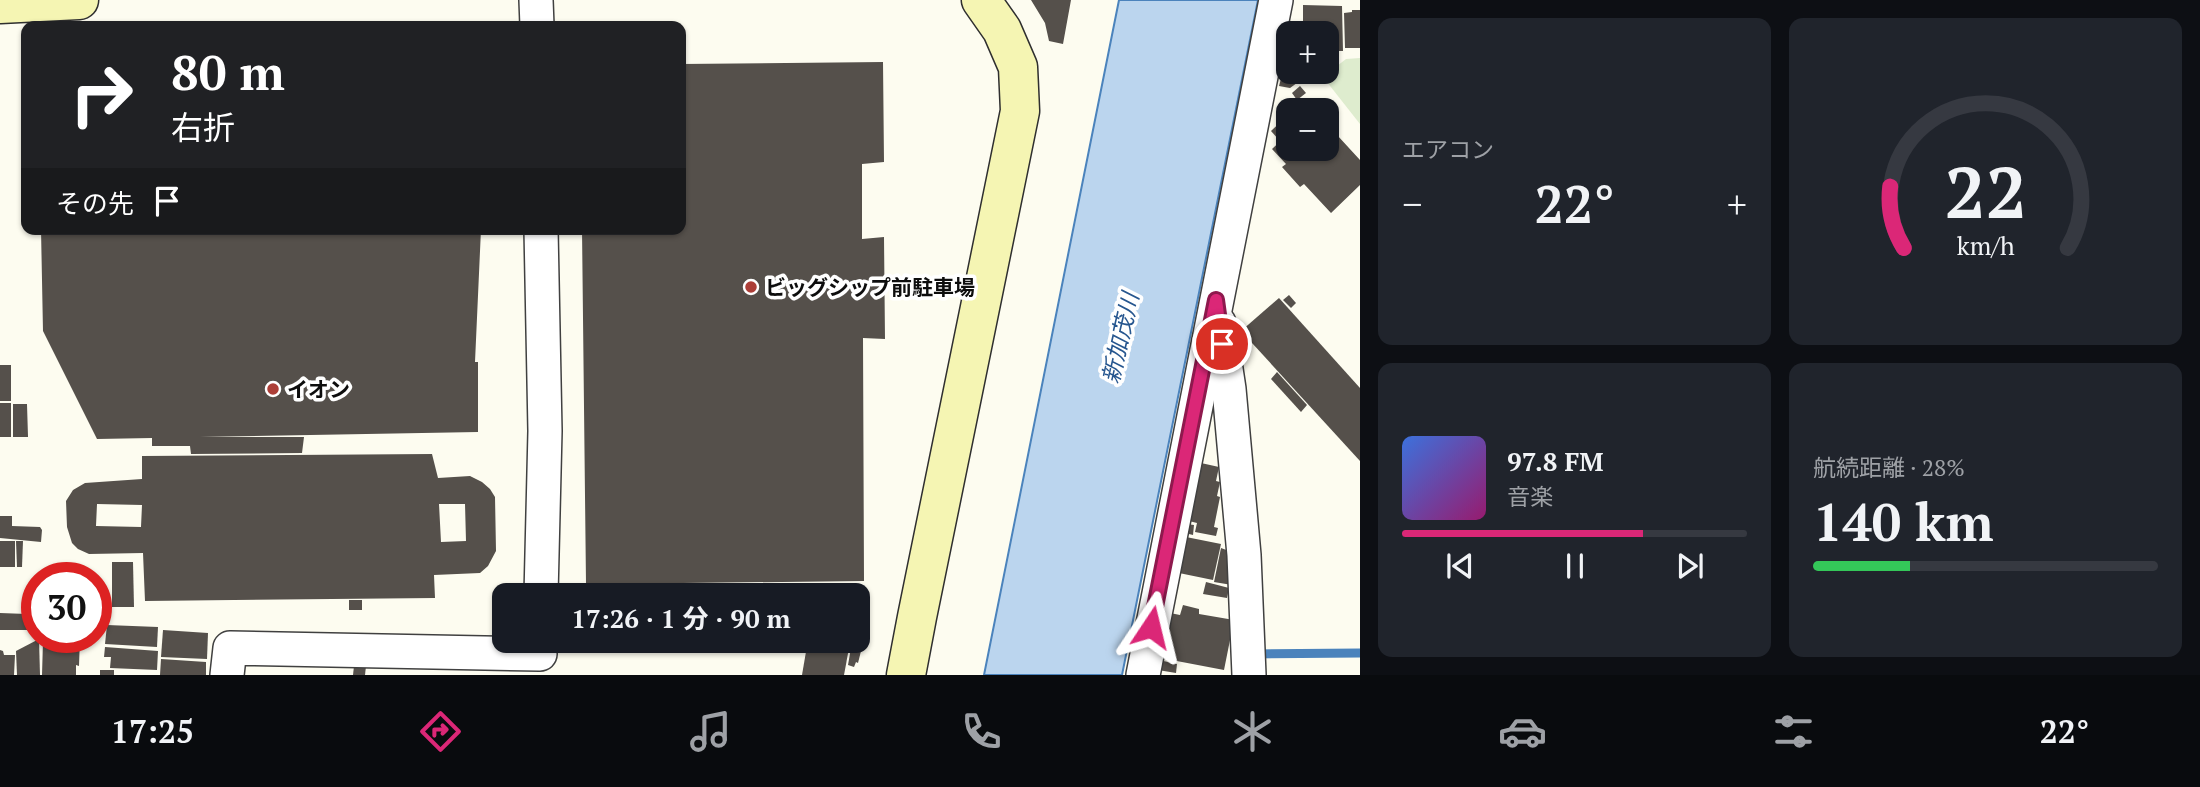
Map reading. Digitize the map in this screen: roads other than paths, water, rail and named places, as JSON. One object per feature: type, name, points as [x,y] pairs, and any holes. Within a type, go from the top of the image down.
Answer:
[{"type":"street","points":[[0,4],[79,0]]},
{"type":"street","points":[[536,0],[537,21]]},
{"type":"street","points":[[906,675],[1020,111],[1018,66],[1002,30],[981,0]]},
{"type":"street","points":[[1143,675],[1276,0]]},
{"type":"street","points":[[541,235],[545,431],[541,583]]},
{"type":"street","points":[[1216,300],[1231,403],[1244,555],[1249,675]]},
{"type":"street","points":[[227,675],[230,648],[540,657]]},
{"type":"water","name":"新加茂川","points":[[1119,0],[1258,0],[1122,675],[984,675]]},
{"type":"waterway","points":[[1253,654],[1360,653]]},
{"type":"place","name":"ビッグシップ前駐車場","points":[[751,287]]},
{"type":"place","name":"イオン","points":[[273,389]]}]
